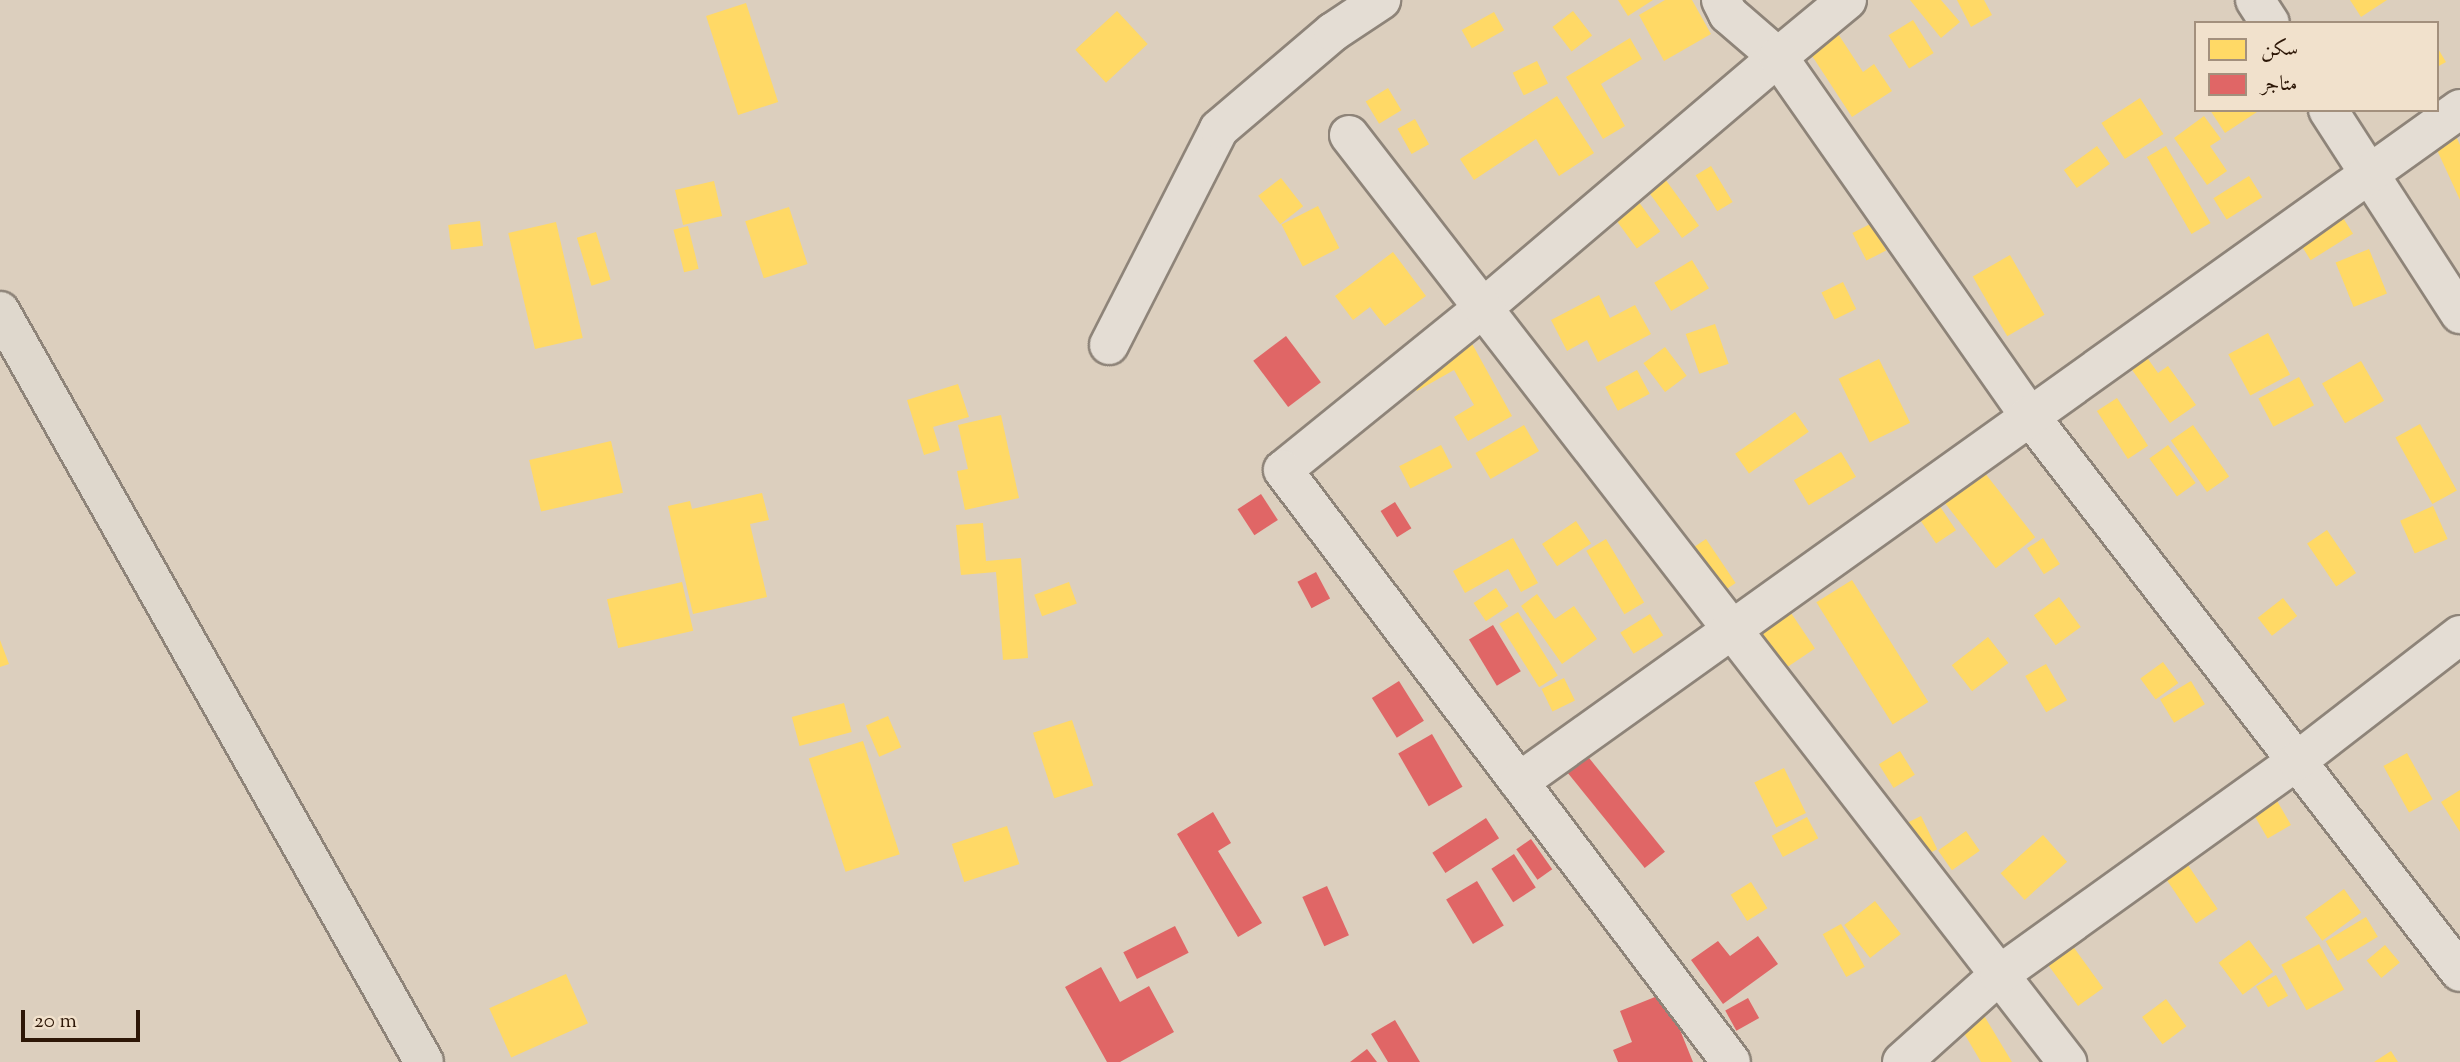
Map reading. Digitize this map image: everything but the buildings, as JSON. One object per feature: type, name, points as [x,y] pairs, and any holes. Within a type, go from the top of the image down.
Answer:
[{"type":"main road","points":[[0,312],[424,1062]]},
{"type":"street","points":[[1109,345],[1219,129],[1333,32],[1381,0]]},
{"type":"street","points":[[1721,0],[1728,14],[1778,57],[2029,415],[2460,972]]},
{"type":"street","points":[[1731,1062],[1283,470],[1483,308],[1847,0]]},
{"type":"street","points":[[2255,0],[2269,21]]},
{"type":"street","points":[[1520,782],[1734,632],[2029,415],[2460,109]]},
{"type":"street","points":[[2329,112],[2460,314]]},
{"type":"street","points":[[1349,135],[2067,1062]]},
{"type":"street","points":[[1902,1062],[1999,975],[2297,761],[2460,635]]}]
